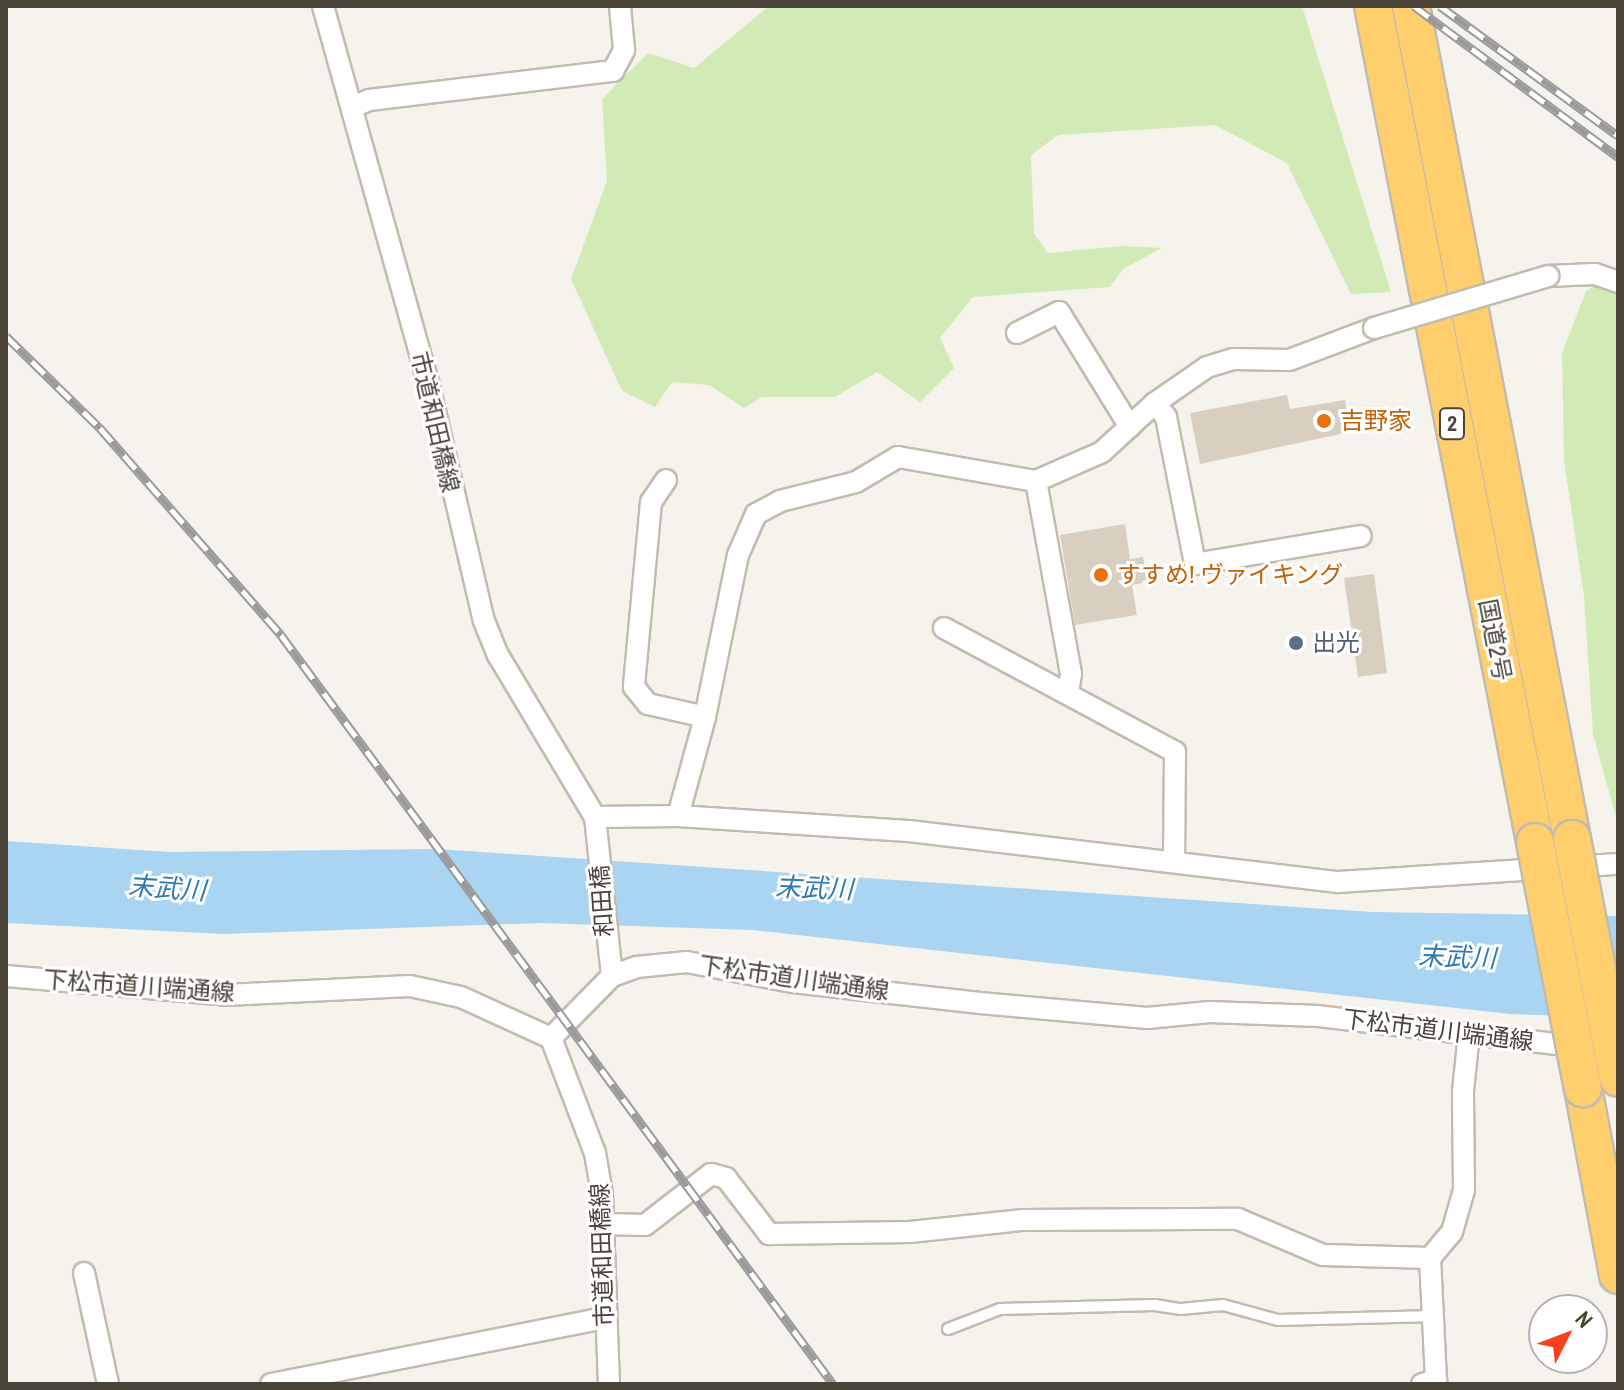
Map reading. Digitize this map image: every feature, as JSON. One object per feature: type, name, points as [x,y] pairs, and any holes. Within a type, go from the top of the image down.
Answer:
[{"type":"highway","name":"国道2号","points":[[1373,6],[1618,1275]]},
{"type":"highway","name":"国道2号","points":[[1411,6],[1618,1078]]},
{"type":"street","name":"市道和田橋線","points":[[323,6],[428,381],[484,621],[526,705],[595,817]]},
{"type":"street","points":[[353,107],[369,100],[613,71],[624,50],[620,6]]},
{"type":"street","points":[[678,816],[705,717],[738,555],[756,514],[780,501],[856,482],[898,457],[1036,481],[1075,468],[1130,427],[1155,403],[1207,367],[1233,359],[1289,360],[1374,328],[1548,276],[1595,274],[1618,282]]},
{"type":"street","points":[[1017,333],[1059,312],[1130,427]]},
{"type":"street","points":[[1155,403],[1166,417],[1195,564],[1361,536]]},
{"type":"street","points":[[666,480],[651,502],[634,687],[648,704],[705,717]]},
{"type":"street","points":[[1036,481],[1071,674],[1068,692]]},
{"type":"street","points":[[944,628],[1175,752],[1174,860]]},
{"type":"street","points":[[595,817],[678,816],[909,831],[1174,860],[1338,882],[1618,864]]},
{"type":"street","name":"和田橋","points":[[595,817],[609,966]]},
{"type":"street","name":"下松市道川端通線","points":[[609,966],[637,967],[687,962],[793,982],[980,1003],[1147,1018],[1210,1012],[1318,1016],[1618,1052]]},
{"type":"street","points":[[551,1038],[609,966]]},
{"type":"street","name":"下松市道川端通線","points":[[6,976],[226,995],[410,986],[461,997],[551,1038]]},
{"type":"street","points":[[1422,1384],[1436,1380],[1430,1258],[1452,1232],[1464,1190],[1463,1091],[1469,1034]]},
{"type":"street","name":"市道和田橋線","points":[[551,1038],[595,1153],[604,1224],[603,1318],[609,1384]]},
{"type":"street","points":[[604,1224],[645,1225],[711,1174],[726,1178],[769,1234],[910,1232],[1023,1220],[1238,1219],[1323,1255],[1430,1258]]},
{"type":"street","points":[[84,1273],[108,1384]]},
{"type":"street","points":[[271,1384],[603,1318]]},
{"type":"lane","points":[[948,1329],[1000,1309],[1223,1305],[1278,1320],[1435,1316]]},
{"type":"green space","points":[[769,6],[1302,6],[1391,292],[1351,294],[1287,163],[1215,125],[1058,135],[1031,155],[1034,234],[1048,253],[1122,246],[1162,248],[1123,269],[1110,287],[973,297],[940,338],[954,368],[920,402],[877,372],[835,397],[762,397],[744,408],[709,385],[672,382],[655,407],[622,391],[571,279],[607,181],[602,99],[648,53],[694,68]]},
{"type":"green space","points":[[1618,270],[1618,824],[1593,734],[1584,596],[1564,460],[1562,353],[1586,291]]},
{"type":"water","name":"末武川","points":[[6,841],[169,852],[437,849],[1372,912],[1618,916],[1618,1018],[1510,1014],[753,930],[541,923],[223,934],[6,923]]},
{"type":"building","points":[[1287,395],[1290,409],[1345,400],[1350,432],[1200,464],[1190,413]]},
{"type":"building","points":[[1125,524],[1130,559],[1143,557],[1147,582],[1132,585],[1137,615],[1075,625],[1060,535]]},
{"type":"building","points":[[1374,574],[1387,673],[1358,677],[1344,578]]},
{"type":"railway","points":[[1414,6],[1618,157]]},
{"type":"railway","points":[[1440,6],[1618,136]]},
{"type":"railway","points":[[6,336],[100,428],[281,635],[833,1384]]},
{"type":"place","name":"吉野家","points":[[1324,421]]},
{"type":"place","name":"すすめ! ヴァイキング","points":[[1101,575]]},
{"type":"place","name":"出光","points":[[1296,643]]}]
